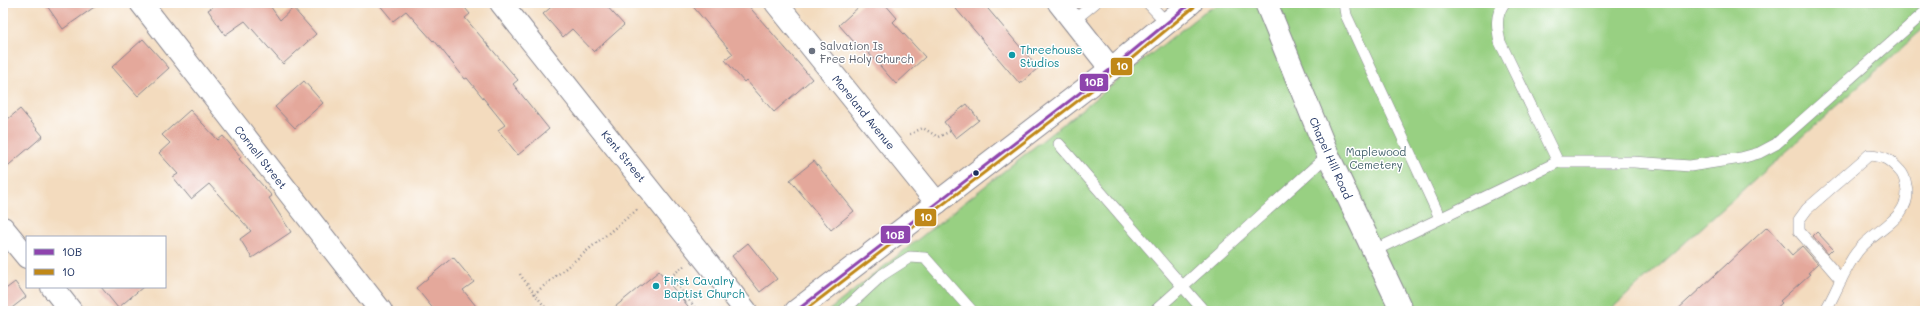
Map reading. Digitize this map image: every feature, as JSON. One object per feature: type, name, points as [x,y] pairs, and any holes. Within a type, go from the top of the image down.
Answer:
[{"type":"street","name":"Cornell Street","points":[[141,3],[381,311]]},
{"type":"street","name":"Kent Street","points":[[501,3],[746,311]]},
{"type":"street","name":"Moreland Avenue","points":[[776,3],[937,203]]},
{"type":"street","points":[[1059,3],[1111,69]]},
{"type":"street","name":"Chapel Hill Road","points":[[1266,3],[1328,155],[1402,311]]},
{"type":"street","points":[[796,311],[1111,69],[1187,5]]},
{"type":"street","points":[[3,228],[26,256]]},
{"type":"street","points":[[53,288],[72,311]]},
{"type":"lane","points":[[1073,21],[1095,3]]},
{"type":"lane","points":[[1148,3],[1167,23]]},
{"type":"lane","points":[[1344,3],[1346,15],[1440,218]]},
{"type":"lane","points":[[1504,3],[1500,8],[1496,25],[1500,42],[1558,162]]},
{"type":"lane","points":[[1373,250],[1558,162],[1634,162],[1690,166],[1741,158],[1759,153],[1776,144],[1925,12]]},
{"type":"lane","points":[[1059,144],[1204,311]]},
{"type":"lane","points":[[1155,311],[1328,155]]},
{"type":"lane","points":[[1825,311],[1842,280],[1857,251],[1900,213],[1908,200],[1903,175],[1893,163],[1883,156],[1869,155],[1808,209],[1799,220],[1799,231],[1842,280]]},
{"type":"lane","points":[[842,311],[882,275],[910,258],[925,258],[972,311]]},
{"type":"path","points":[[910,134],[923,128],[938,137],[951,131]]},
{"type":"path","points":[[534,294],[641,206]]},
{"type":"path","points":[[687,263],[670,277],[698,311]]},
{"type":"path","points":[[520,274],[548,311]]},
{"type":"path","points":[[685,302],[688,299]]},
{"type":"green space","name":"Maplewood Cemetery","points":[[1222,3],[1925,3],[1925,27],[1609,311],[828,311],[1204,12]]},
{"type":"building","points":[[45,3],[100,3],[63,29]]},
{"type":"building","points":[[219,3],[268,3],[280,20],[293,8],[316,34],[283,64],[245,21],[225,35],[208,10]]},
{"type":"building","points":[[378,3],[461,3],[470,14],[465,18],[518,80],[513,84],[549,129],[518,155],[498,130],[505,125],[467,78],[465,79],[434,40],[433,41],[406,11],[393,21]]},
{"type":"building","points":[[556,3],[604,3],[624,25],[594,52],[572,29],[563,37],[543,14]]},
{"type":"building","points":[[690,3],[746,3],[812,79],[774,112],[746,80],[744,82],[725,60],[733,54]]},
{"type":"building","points":[[863,3],[884,3],[897,18],[893,22],[925,57],[896,84],[864,48],[861,50],[839,25]]},
{"type":"building","points":[[951,3],[983,3],[1038,68],[1020,84]]},
{"type":"building","points":[[143,39],[169,68],[138,96],[112,67]]},
{"type":"building","points":[[304,81],[323,103],[295,128],[275,107]]},
{"type":"building","points":[[967,104],[979,120],[956,138],[944,122]]},
{"type":"building","points":[[20,109],[43,136],[3,170],[3,123]]},
{"type":"building","points":[[190,110],[218,140],[223,136],[241,157],[239,159],[272,196],[269,198],[291,232],[252,258],[240,239],[251,231],[209,184],[191,199],[173,177],[178,174],[159,153],[170,143],[162,135]]},
{"type":"building","points":[[814,161],[854,211],[831,230],[790,180]]},
{"type":"building","points":[[1767,227],[1792,255],[1802,246],[1818,264],[1808,273],[1810,274],[1780,301],[1782,303],[1773,311],[1676,311]]},
{"type":"building","points":[[1817,232],[1833,249],[1828,254],[1813,236]]},
{"type":"building","points":[[748,243],[777,279],[760,292],[732,256]]},
{"type":"building","points":[[453,257],[474,282],[463,290],[480,311],[435,311],[416,288]]},
{"type":"building","name":"First Cavalry Baptist Church","points":[[659,271],[692,311],[610,311]]},
{"type":"building","points":[[15,282],[26,297],[8,311],[3,311],[3,291]]},
{"type":"building","points":[[102,288],[142,288],[118,308]]},
{"type":"transit line","name":"10B","points":[[796,311],[1111,69],[1191,3]]},
{"type":"transit line","name":"10","points":[[804,311],[1114,73],[1194,7]]},
{"type":"place","name":"Salvation Is Free Holy Church","points":[[812,51]]},
{"type":"place","name":"Threehouse Studios","points":[[1012,55]]},
{"type":"place","name":"First Cavalry Baptist Church","points":[[656,286]]}]
